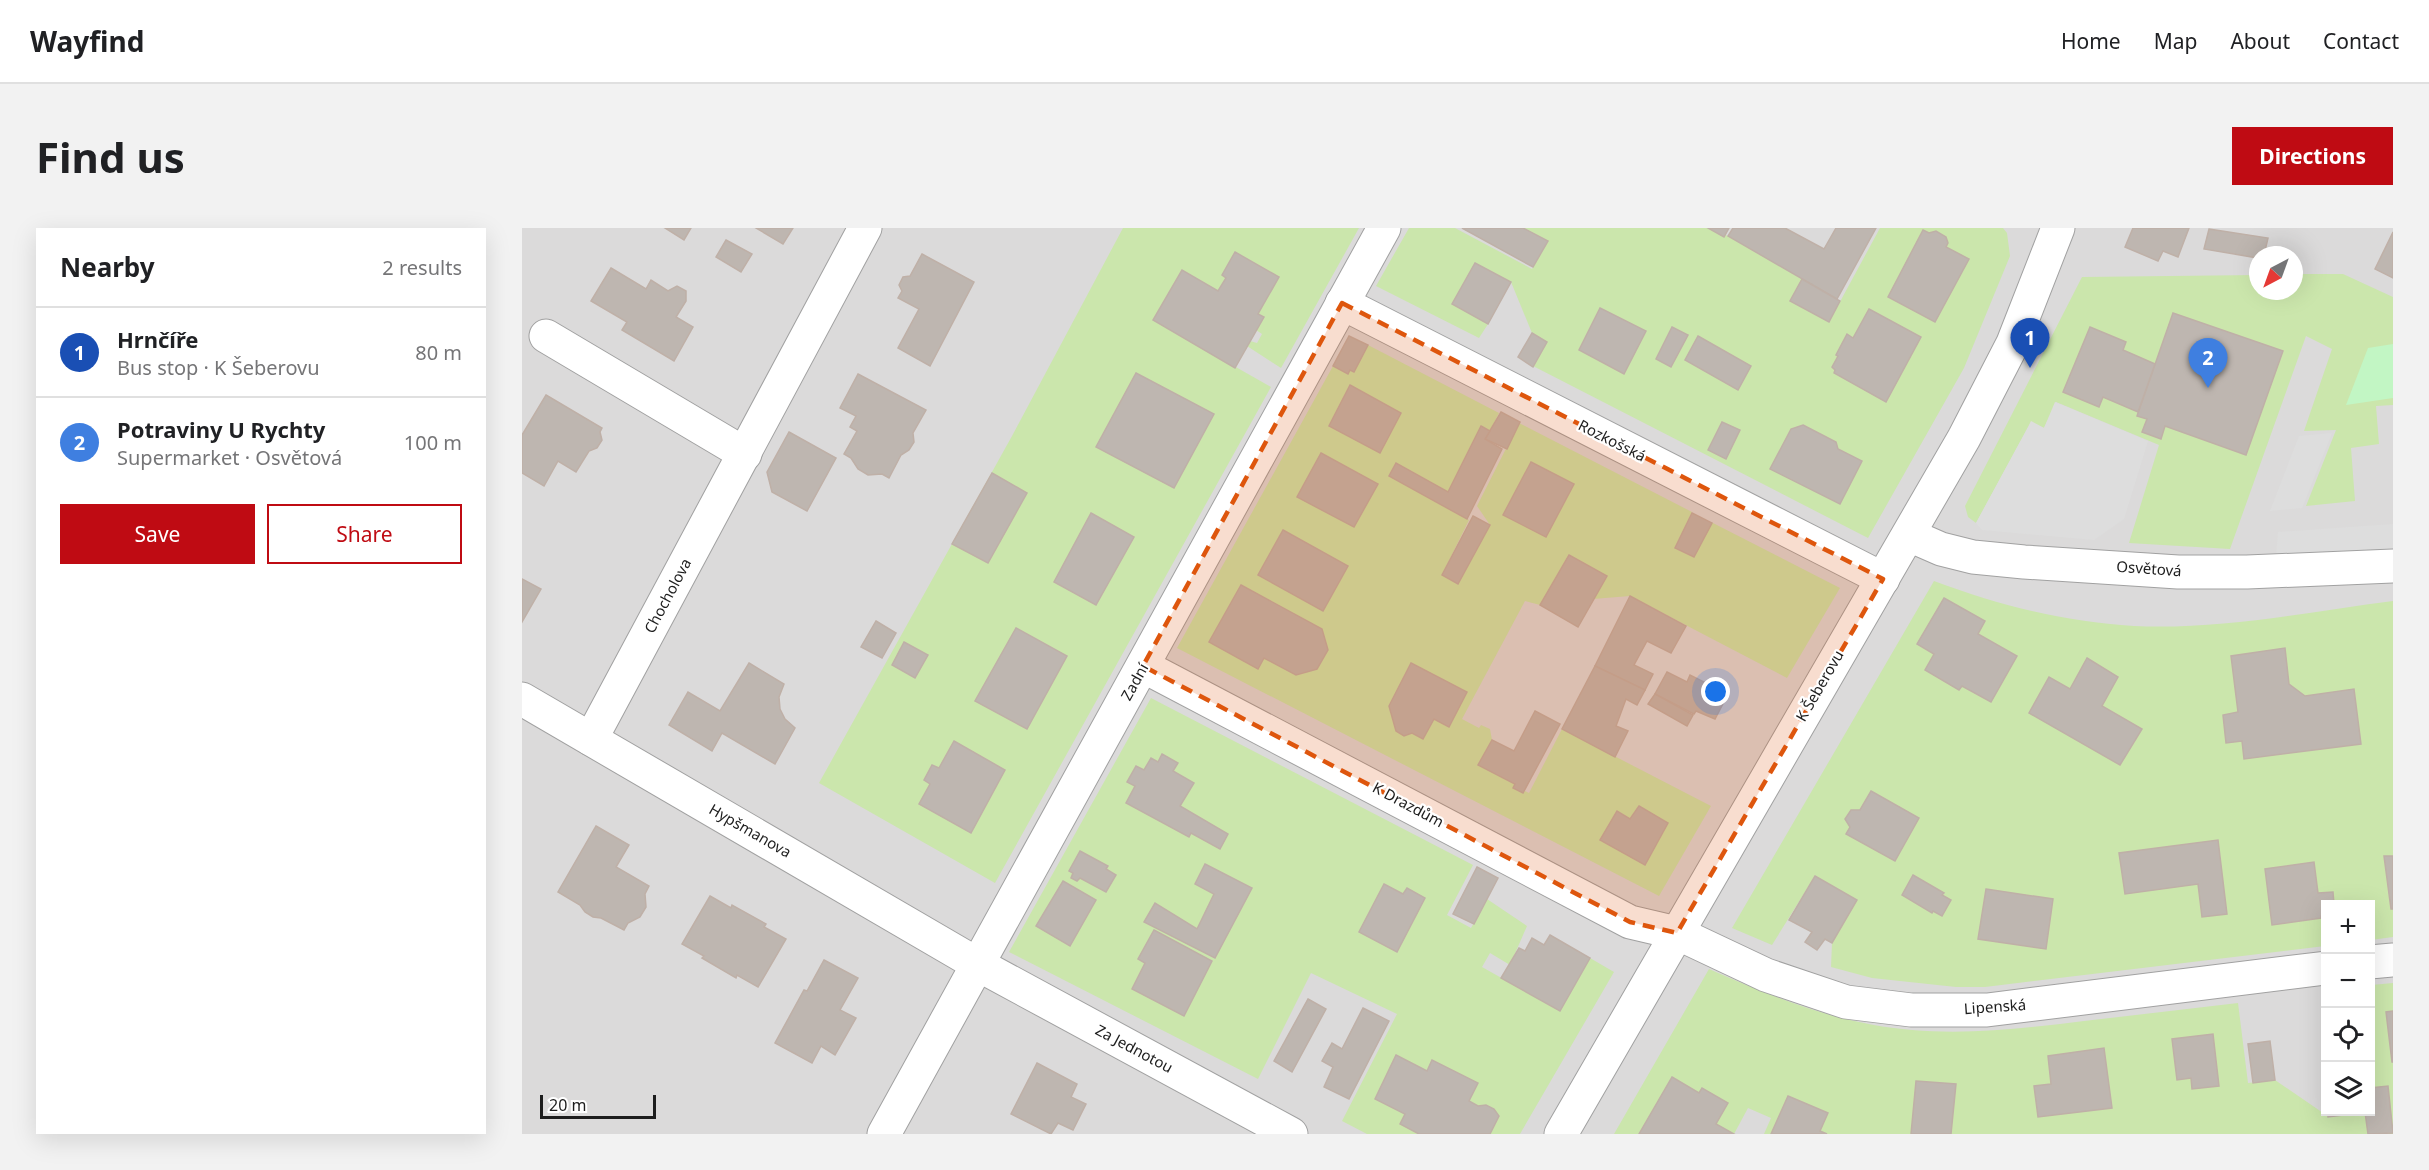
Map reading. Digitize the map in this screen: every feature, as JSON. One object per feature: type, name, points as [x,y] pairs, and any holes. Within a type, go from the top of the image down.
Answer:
[{"type":"street","name":"Chocholova","points":[[591,739],[865,228]]},
{"type":"street","name":"Zadní","points":[[884,1134],[1383,228]]},
{"type":"street","name":"K Šeberovu","points":[[1561,1134],[1964,438],[2013,343],[2058,228]]},
{"type":"street","name":"Rozkošská","points":[[1342,303],[1883,579]]},
{"type":"street","points":[[546,336],[745,454]]},
{"type":"street","name":"Osvětová","points":[[1909,535],[1941,549],[1973,557],[2178,572],[2247,572],[2393,566]]},
{"type":"street","name":"K Drazdům","points":[[1143,666],[1630,922],[1677,933]]},
{"type":"street","name":"Hypšmanova","points":[[522,699],[977,964]]},
{"type":"street","name":"Lipenská","points":[[1677,933],[1766,975],[1846,1002],[1911,1010],[1987,1010],[2321,968]]},
{"type":"street","points":[[2375,962],[2393,960]]},
{"type":"street","name":"Za Jednotou","points":[[977,964],[1291,1134]]},
{"type":"highlighted area","points":[[1342,303],[1883,579],[1677,933],[1630,922],[1143,666]]},
{"type":"shaded area","points":[[522,228],[2393,228],[2393,1134],[522,1134]]},
{"type":"shaded area","points":[[2055,402],[2148,441],[2124,519],[2094,540],[1982,530],[1976,523],[2031,421],[2044,428]]},
{"type":"shaded area","points":[[2332,433],[2302,508],[2270,511],[2299,436]]},
{"type":"shaded area","points":[[2393,524],[2393,549],[2276,556],[2278,532]]},
{"type":"green space","points":[[1123,228],[1359,228],[1281,368],[1247,346],[1250,341],[1257,343],[1262,334],[1256,330],[1264,317],[1258,314],[1279,277],[1235,252],[1222,275],[1226,278],[1218,291],[1182,270],[1153,320],[1271,387],[995,883],[819,783],[1012,436]]},
{"type":"green space","points":[[1409,228],[1455,228],[1532,269],[1548,241],[1523,228],[1708,228],[1728,236],[1802,279],[1790,301],[1829,322],[1880,228],[2003,228],[2007,233],[2010,256],[1964,368],[1868,538],[1533,366],[1547,342],[1532,333],[1511,282],[1475,263],[1488,324],[1479,338],[1376,286]]},
{"type":"green space","points":[[2303,274],[2343,274],[2393,297],[2393,405],[2376,406],[2379,444],[2351,448],[2355,501],[2306,506],[2336,430],[2304,431],[2332,349],[2306,336],[2230,549],[2129,543],[2159,445],[2056,402],[2044,428],[2031,422],[1976,523],[1968,517],[1965,506],[2082,277],[2249,275],[2249,300],[2303,300]]},
{"type":"green space","points":[[2393,344],[2393,398],[2346,405],[2368,348]]},
{"type":"green space","points":[[1368,345],[1499,413],[1490,431],[1481,426],[1448,492],[1396,463],[1389,475],[1469,520],[1442,575],[1458,584],[1490,525],[1477,506],[1519,423],[1692,512],[1675,548],[1694,557],[1711,522],[1840,588],[1787,678],[1630,596],[1593,599],[1607,576],[1569,555],[1540,605],[1525,601],[1462,719],[1479,728],[1481,725],[1490,729],[1492,740],[1479,765],[1515,784],[1513,788],[1529,793],[1562,729],[1711,806],[1659,896],[1177,648],[1333,366],[1348,374],[1350,370],[1354,372]]},
{"type":"green space","points":[[1934,581],[1982,598],[2032,611],[2082,621],[2134,626],[2166,627],[2231,623],[2393,601],[2393,937],[2375,939],[2375,900],[2321,900],[2321,946],[1985,987],[1956,987],[1872,978],[1831,967],[1832,943],[1857,900],[1815,876],[1772,945],[1732,928]]},
{"type":"green space","points":[[1151,698],[1473,865],[1447,915],[1471,928],[1487,899],[1527,926],[1510,965],[1490,953],[1482,967],[1560,1011],[1590,958],[1614,972],[1520,1134],[1367,1134],[1342,1121],[1397,1014],[1311,973],[1258,1079],[1009,952]]},
{"type":"green space","points":[[1709,969],[1759,990],[1833,1016],[1912,1030],[1955,1032],[2020,1028],[2238,1003],[2248,1083],[2275,1080],[2321,1112],[2321,1116],[2329,1117],[2375,1116],[2375,985],[2393,983],[2393,1134],[1764,1134],[1771,1118],[1748,1108],[1734,1134],[1716,1124],[1702,1088],[1699,1093],[1672,1077],[1639,1134],[1614,1134]]},
{"type":"building","points":[[665,228],[691,228],[684,240]]},
{"type":"building","points":[[756,228],[793,228],[783,244]]},
{"type":"building","points":[[1462,228],[1523,228],[1548,241],[1533,267]]},
{"type":"building","points":[[1708,228],[1729,228],[1724,237]]},
{"type":"building","points":[[1733,228],[1785,228],[1824,249],[1836,228],[1876,228],[1837,299],[1728,236]]},
{"type":"building","points":[[2133,228],[2189,228],[2178,257],[2163,251],[2158,261],[2125,247]]},
{"type":"building","points":[[2209,229],[2268,238],[2266,246],[2249,246],[2249,256],[2204,249]]},
{"type":"building","points":[[1923,230],[1929,233],[1936,231],[1946,237],[1948,243],[1946,247],[1969,259],[1935,322],[1888,297]]},
{"type":"building","points":[[2393,232],[2393,278],[2375,269]]},
{"type":"building","points":[[726,240],[752,254],[741,272],[716,257]]},
{"type":"building","points":[[1235,252],[1279,277],[1258,314],[1264,317],[1235,368],[1153,320],[1182,270],[1218,291],[1226,278],[1222,275]]},
{"type":"building","points":[[922,254],[974,282],[930,366],[898,348],[919,309],[898,298],[902,291],[899,285],[903,277],[910,276]]},
{"type":"building","points":[[1475,263],[1511,282],[1488,324],[1452,304]]},
{"type":"building","points":[[611,268],[646,289],[651,280],[668,291],[677,286],[686,291],[686,301],[676,317],[693,327],[674,361],[622,330],[627,322],[591,301]]},
{"type":"building","points":[[1802,279],[1840,301],[1829,322],[1790,301]]},
{"type":"building","points":[[1600,308],[1646,331],[1624,374],[1579,350]]},
{"type":"building","points":[[1869,309],[1921,337],[1886,402],[1834,373],[1835,370],[1832,367],[1847,334],[1853,338]]},
{"type":"building","points":[[2173,313],[2283,351],[2246,455],[2165,426],[2161,439],[2142,432],[2147,419],[2137,416]]},
{"type":"building","points":[[1672,327],[1688,335],[1671,367],[1656,359]]},
{"type":"building","points":[[2090,327],[2126,342],[2123,350],[2155,364],[2138,412],[2103,397],[2099,407],[2063,392]]},
{"type":"building","points":[[1532,333],[1547,342],[1533,367],[1518,357]]},
{"type":"building","points":[[1349,336],[1368,345],[1354,372],[1350,370],[1348,374],[1333,366]]},
{"type":"building","points":[[1698,336],[1751,366],[1738,390],[1685,360]]},
{"type":"building","points":[[1136,373],[1214,414],[1174,488],[1096,447]]},
{"type":"building","points":[[858,374],[926,410],[913,433],[914,442],[909,450],[901,455],[889,478],[882,474],[868,475],[858,469],[851,458],[844,454],[857,431],[850,427],[856,416],[840,408]]},
{"type":"building","points":[[1350,385],[1401,413],[1380,453],[1329,426]]},
{"type":"building","points":[[546,395],[602,428],[600,432],[602,440],[597,448],[589,451],[576,472],[558,461],[544,486],[522,473],[522,435]]},
{"type":"building","points":[[1501,412],[1520,422],[1507,449],[1485,439]]},
{"type":"building","points":[[1722,422],[1740,430],[1726,459],[1708,450]]},
{"type":"building","points":[[1803,425],[1836,442],[1838,449],[1862,461],[1840,504],[1770,469],[1791,429]]},
{"type":"building","points":[[1481,426],[1490,431],[1485,439],[1502,449],[1467,519],[1389,476],[1396,463],[1448,492]]},
{"type":"building","points":[[789,432],[836,458],[807,511],[772,492],[767,472]]},
{"type":"building","points":[[1321,453],[1378,484],[1354,527],[1297,497]]},
{"type":"building","points":[[1531,462],[1574,484],[1546,537],[1503,515]]},
{"type":"building","points":[[992,473],[1027,493],[988,563],[952,544]]},
{"type":"building","points":[[1091,513],[1134,537],[1096,605],[1054,582]]},
{"type":"building","points":[[1692,513],[1712,523],[1694,557],[1675,548]]},
{"type":"building","points":[[1473,516],[1490,525],[1458,584],[1442,575]]},
{"type":"building","points":[[1283,530],[1348,566],[1323,611],[1258,575]]},
{"type":"building","points":[[1569,555],[1607,576],[1578,627],[1540,605]]},
{"type":"building","points":[[522,579],[541,589],[522,622]]},
{"type":"building","points":[[1241,585],[1322,629],[1328,650],[1317,669],[1296,675],[1264,658],[1258,669],[1209,642]]},
{"type":"building","points":[[1630,596],[1686,626],[1671,653],[1647,641],[1634,665],[1653,674],[1645,690],[1595,666]]},
{"type":"building","points":[[1944,598],[1985,621],[1978,634],[2017,656],[1991,702],[1962,686],[1959,690],[1925,670],[1934,654],[1917,644]]},
{"type":"building","points":[[876,621],[896,633],[882,658],[861,647]]},
{"type":"building","points":[[1016,628],[1067,656],[1027,729],[975,701]]},
{"type":"building","points":[[904,642],[928,655],[915,678],[892,665]]},
{"type":"building","points":[[2285,648],[2289,684],[2305,696],[2354,689],[2361,744],[2244,759],[2242,741],[2226,743],[2223,715],[2238,712],[2231,656]]},
{"type":"building","points":[[2087,658],[2118,677],[2102,706],[2142,729],[2120,765],[2029,713],[2049,677],[2070,689]]},
{"type":"building","points":[[749,663],[784,684],[779,697],[780,709],[785,719],[795,728],[775,764],[722,733],[712,751],[669,725],[688,692],[720,711]]},
{"type":"building","points":[[1411,663],[1467,692],[1449,727],[1434,719],[1423,739],[1412,733],[1404,736],[1396,731],[1389,706]]},
{"type":"building","points":[[1595,666],[1645,690],[1637,705],[1626,699],[1616,726],[1628,731],[1615,757],[1562,729]]},
{"type":"building","points":[[1667,672],[1687,682],[1690,675],[1728,694],[1715,719],[1696,711],[1694,714],[1655,694]]},
{"type":"building","points":[[1655,694],[1693,715],[1687,726],[1648,704]]},
{"type":"building","points":[[1535,711],[1560,724],[1523,793],[1513,788],[1515,784],[1478,765],[1492,740],[1514,751]]},
{"type":"building","points":[[954,741],[1005,770],[971,833],[919,804],[930,784],[924,780],[932,765],[939,768]]},
{"type":"building","points":[[1162,754],[1178,763],[1173,771],[1194,783],[1180,806],[1228,834],[1220,849],[1191,833],[1189,837],[1126,803],[1135,786],[1127,782],[1136,766],[1144,770],[1151,758],[1158,762]]},
{"type":"building","points":[[1871,791],[1919,818],[1895,861],[1846,834],[1850,827],[1845,819],[1851,810],[1860,810]]},
{"type":"building","points":[[1639,806],[1668,823],[1645,865],[1600,840],[1617,811],[1630,819]]},
{"type":"building","points":[[596,826],[629,845],[616,867],[649,886],[645,894],[646,907],[640,917],[628,923],[624,930],[601,918],[593,917],[580,905],[558,892]]},
{"type":"building","points":[[2218,840],[2227,914],[2202,917],[2198,884],[2125,894],[2119,853]]},
{"type":"building","points":[[1080,851],[1108,866],[1106,869],[1116,875],[1106,892],[1080,878],[1077,881],[1071,878],[1073,873],[1069,871]]},
{"type":"building","points":[[2384,856],[2393,856],[2393,909],[2391,909]]},
{"type":"building","points":[[2314,862],[2318,893],[2333,892],[2334,900],[2321,900],[2321,918],[2272,925],[2265,869]]},
{"type":"building","points":[[1205,864],[1252,888],[1215,958],[1144,922],[1155,903],[1197,929],[1214,894],[1195,884]]},
{"type":"building","points":[[1477,867],[1498,878],[1474,924],[1453,914]]},
{"type":"building","points":[[1913,875],[1944,893],[1942,895],[1951,900],[1942,916],[1933,911],[1932,913],[1902,895]]},
{"type":"building","points":[[1815,876],[1857,900],[1832,943],[1825,939],[1817,950],[1805,942],[1812,932],[1789,920]]},
{"type":"building","points":[[1063,881],[1096,900],[1070,946],[1036,926]]},
{"type":"building","points":[[1384,884],[1403,894],[1407,888],[1425,898],[1397,952],[1359,932]]},
{"type":"building","points":[[1986,889],[2053,899],[2046,949],[1978,939]]},
{"type":"building","points":[[710,896],[766,924],[764,927],[786,939],[758,987],[737,975],[736,978],[682,944]]},
{"type":"building","points":[[1154,930],[1212,961],[1184,1016],[1132,989],[1145,963],[1138,959]]},
{"type":"building","points":[[1550,935],[1590,958],[1560,1011],[1501,978],[1519,948],[1525,951],[1532,938],[1544,945]]},
{"type":"building","points":[[824,960],[858,978],[840,1010],[856,1018],[835,1055],[821,1046],[812,1063],[775,1043],[804,990],[807,991]]},
{"type":"building","points":[[1308,999],[1326,1009],[1292,1072],[1274,1061]]},
{"type":"building","points":[[1363,1008],[1389,1021],[1349,1099],[1324,1087],[1333,1067],[1322,1061],[1332,1043],[1342,1049]]},
{"type":"building","points":[[2393,1011],[2393,1062],[2392,1062],[2386,1012]]},
{"type":"building","points":[[2213,1034],[2219,1086],[2192,1089],[2191,1078],[2177,1080],[2172,1039]]},
{"type":"building","points":[[2270,1041],[2275,1080],[2253,1083],[2248,1044]]},
{"type":"building","points":[[2104,1048],[2112,1108],[2038,1117],[2034,1086],[2051,1084],[2048,1056]]},
{"type":"building","points":[[1396,1055],[1427,1071],[1432,1060],[1478,1083],[1469,1101],[1478,1106],[1486,1105],[1494,1109],[1499,1116],[1490,1134],[1419,1134],[1400,1124],[1405,1114],[1375,1099]]},
{"type":"building","points":[[1037,1063],[1077,1084],[1071,1097],[1086,1104],[1073,1130],[1058,1123],[1051,1134],[1011,1114]]},
{"type":"building","points":[[1672,1077],[1699,1093],[1702,1088],[1728,1103],[1716,1124],[1734,1134],[1639,1134]]},
{"type":"building","points":[[1916,1081],[1956,1084],[1951,1134],[1911,1134]]},
{"type":"building","points":[[2388,1086],[2393,1133],[2368,1134],[2366,1116],[2375,1116],[2375,1087]]},
{"type":"building","points":[[1788,1096],[1828,1113],[1820,1131],[1827,1134],[1771,1134]]},
{"type":"place","name":"Hrnčíře","points":[[2030,368]]},
{"type":"place","name":"Potraviny U Rychty","points":[[2208,388]]}]
